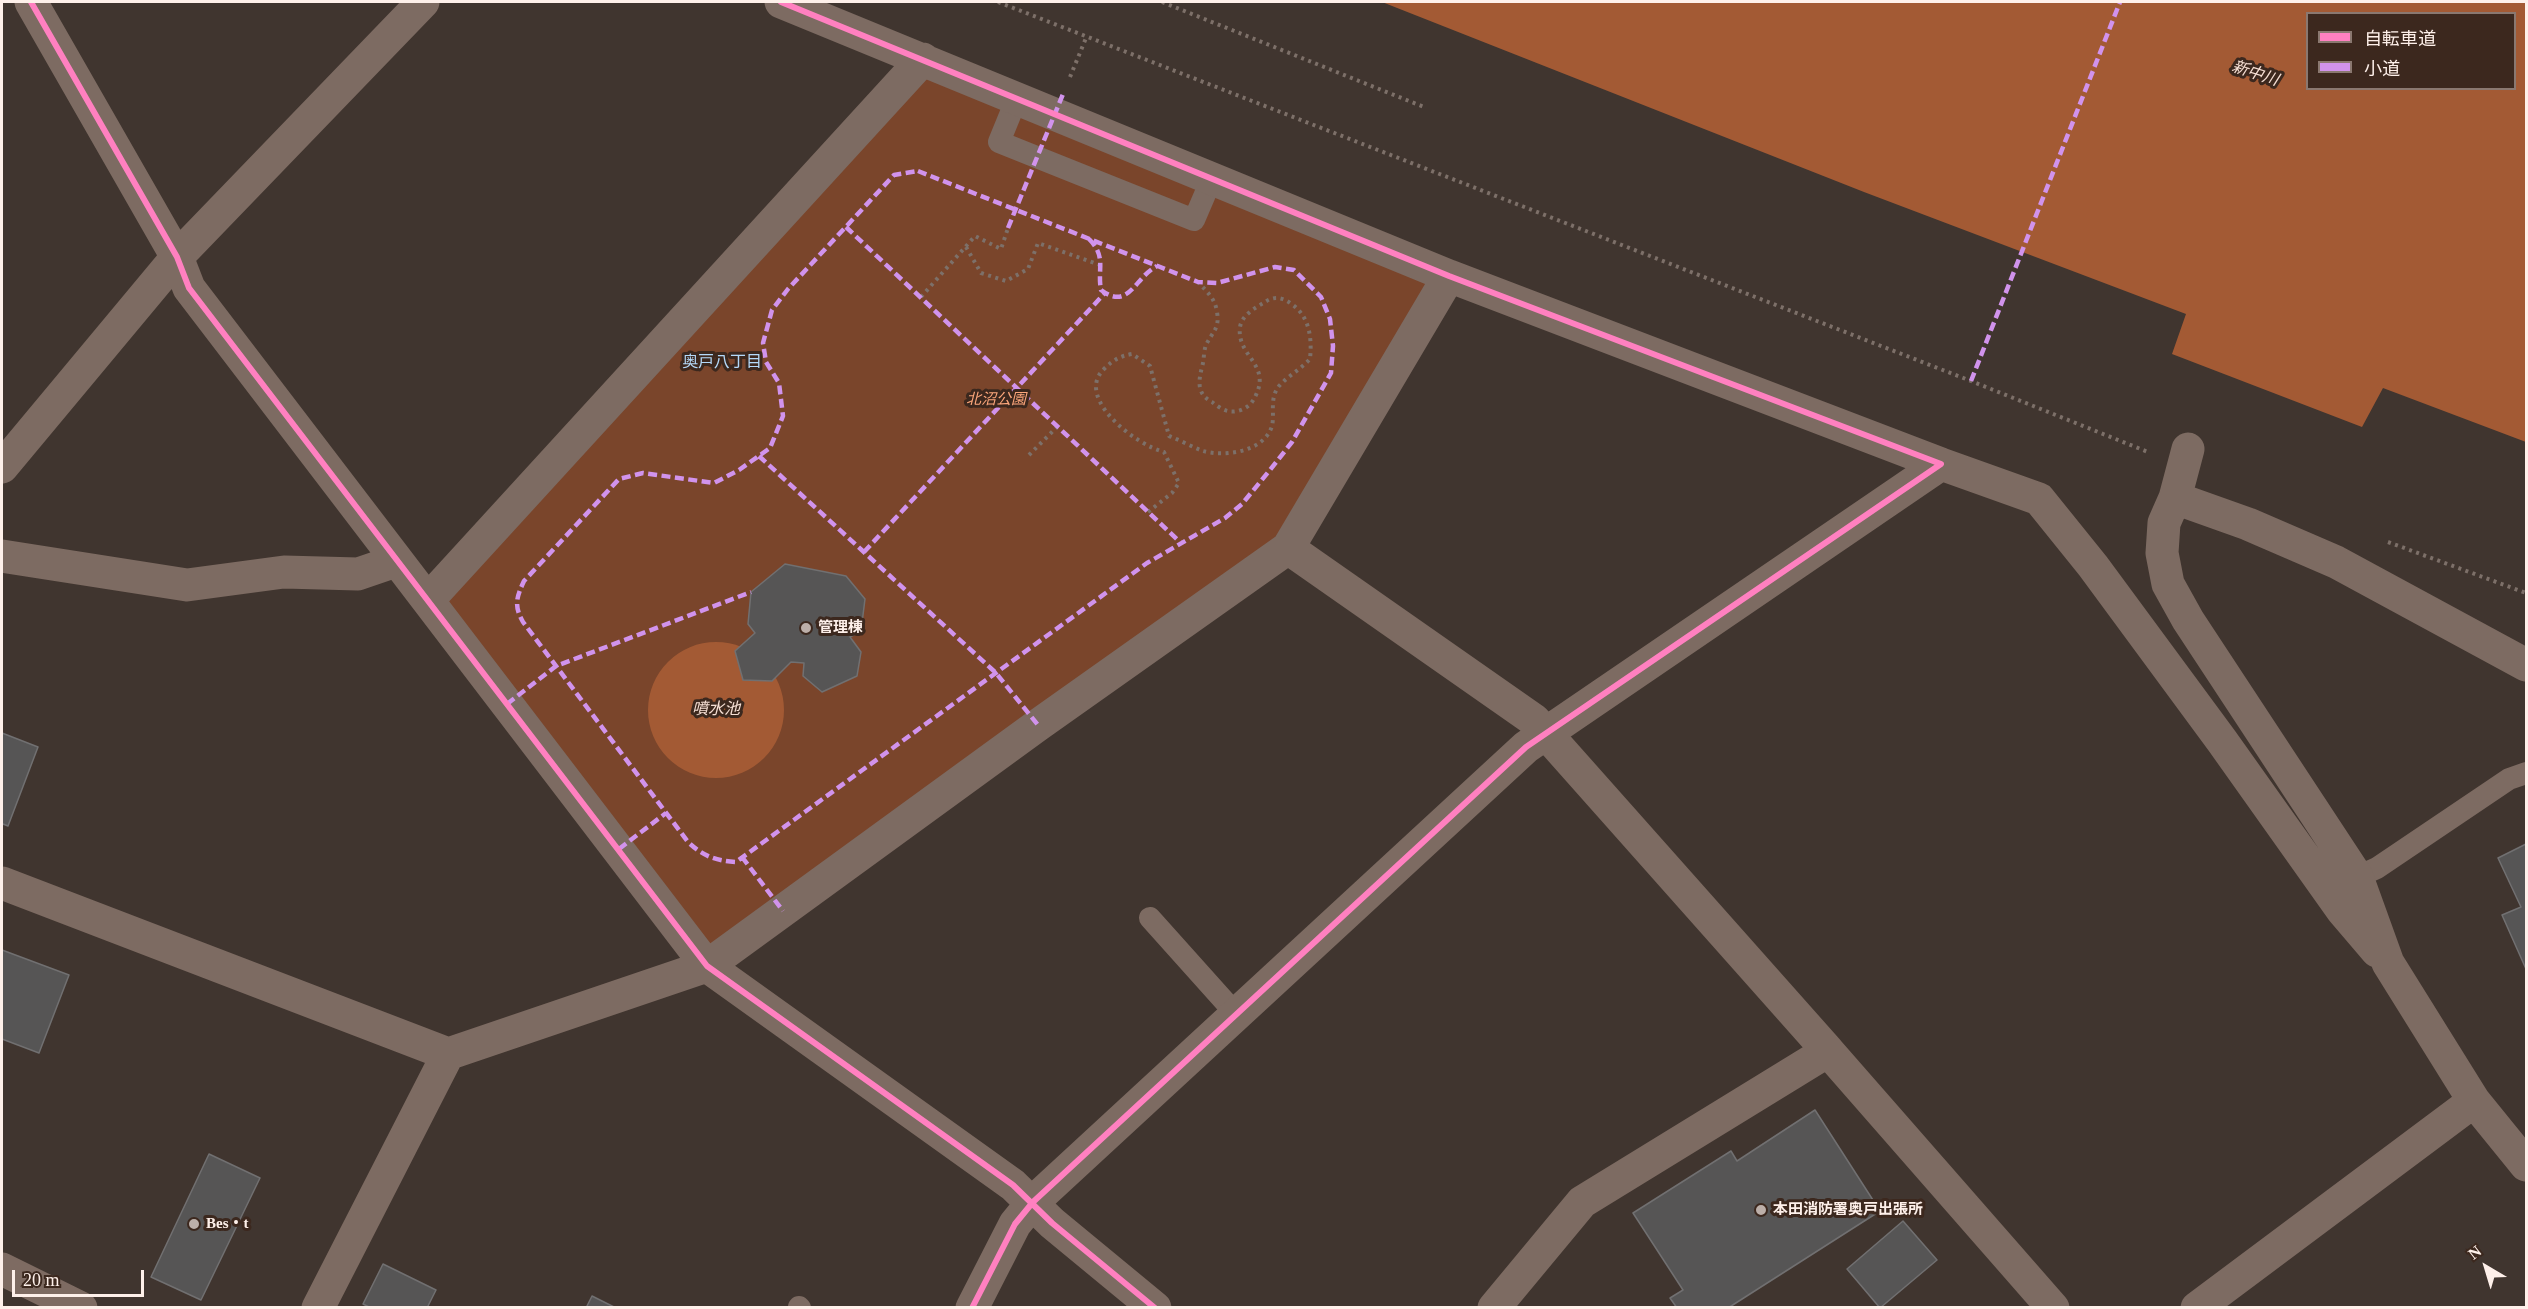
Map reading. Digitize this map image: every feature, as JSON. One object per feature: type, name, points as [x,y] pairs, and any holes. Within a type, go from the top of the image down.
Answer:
[{"type":"main road","points":[[2,1269],[81,1308]]},
{"type":"street","points":[[31,2],[177,257],[189,288],[707,966],[1013,1185],[1052,1223],[1155,1308]]},
{"type":"street","points":[[2,467],[177,257],[423,2]]},
{"type":"street","points":[[782,2],[1449,276],[1941,464],[2039,499],[2155,648],[2342,910],[2388,963],[2474,1101],[2526,1164]]},
{"type":"street","points":[[428,600],[923,59]]},
{"type":"street","points":[[2,883],[448,1054],[707,966],[1038,725],[1288,548],[1449,276]]},
{"type":"street","points":[[972,1308],[1015,1224],[1033,1202],[1526,747],[1941,464]]},
{"type":"street","points":[[2388,963],[2357,878],[2188,620],[2168,584],[2162,553],[2164,523],[2182,471],[2248,524],[2336,562],[2526,665]]},
{"type":"street","points":[[1288,548],[1534,720],[2054,1308]]},
{"type":"street","points":[[2,556],[187,585],[284,572],[358,574],[396,561]]},
{"type":"street","points":[[1494,1308],[1582,1202],[1828,1051]]},
{"type":"street","points":[[318,1308],[448,1054]]},
{"type":"street","points":[[2197,1308],[2474,1101]]},
{"type":"lane","points":[[1017,98],[999,142],[1194,220],[1212,178]]},
{"type":"lane","points":[[2357,878],[2377,868],[2509,779],[2526,773]]},
{"type":"lane","points":[[1150,918],[1236,1014]]},
{"type":"path","points":[[998,2],[1960,376],[2182,471]]},
{"type":"path","points":[[1162,2],[1424,107]]},
{"type":"path","points":[[1067,85],[1086,38]]},
{"type":"path","points":[[921,297],[975,236],[1001,249],[1008,228]]},
{"type":"path","points":[[966,247],[981,273],[1006,281],[1028,269],[1038,243],[1100,265]]},
{"type":"path","points":[[1148,512],[1172,493],[1179,483],[1164,452],[1151,449],[1125,432],[1102,405],[1095,391],[1096,376],[1119,357],[1132,354],[1150,366],[1169,436],[1201,450],[1215,453],[1233,452],[1262,441],[1272,426],[1273,397],[1279,386],[1310,359],[1312,341],[1307,324],[1299,310],[1278,297],[1271,298],[1246,315],[1240,327],[1242,341],[1261,379],[1259,391],[1250,405],[1243,410],[1227,411],[1206,399],[1200,392],[1199,379],[1207,345],[1216,332],[1217,313],[1213,298],[1198,282]]},
{"type":"path","points":[[1029,455],[1058,426]]},
{"type":"path","points":[[2381,540],[2526,593]]},
{"type":"green space","name":"北沼公園","points":[[923,68],[1437,278],[1276,538],[714,952],[439,598]]},
{"type":"water","name":"新中川","points":[[1382,2],[2526,2],[2526,442],[2383,388],[2362,427],[2172,354],[2186,314],[1864,192]]},
{"type":"water","name":"噴水池","points":[[716,642],[742,647],[754,653],[764,662],[773,672],[779,684],[784,710],[779,736],[773,748],[764,758],[754,767],[742,773],[716,778],[690,773],[678,767],[668,758],[659,748],[653,736],[648,710],[653,684],[659,672],[668,662],[678,653],[690,647]]},
{"type":"building","name":"管理棟","points":[[785,564],[846,576],[865,599],[861,631],[850,637],[861,652],[857,676],[822,692],[803,676],[804,663],[791,662],[772,681],[743,680],[735,651],[755,633],[748,624],[751,592]]},
{"type":"building","points":[[2,733],[38,747],[8,826],[3,824],[2,826]]},
{"type":"building","points":[[2526,844],[2526,969],[2502,915],[2521,907],[2498,858]]},
{"type":"building","points":[[2,950],[69,975],[39,1053],[2,1039]]},
{"type":"building","points":[[1815,1110],[1880,1211],[1728,1308],[1677,1308],[1670,1298],[1683,1290],[1633,1213],[1731,1151],[1737,1161]]},
{"type":"building","points":[[209,1154],[260,1178],[201,1300],[151,1277]]},
{"type":"building","points":[[1903,1221],[1937,1260],[1880,1308],[1847,1269]]},
{"type":"building","points":[[383,1264],[436,1290],[427,1308],[371,1308],[363,1304]]},
{"type":"building","points":[[592,1296],[616,1308],[586,1308]]},
{"type":"marked path","points":[[1971,381],[2120,2]]},
{"type":"marked path","points":[[1008,228],[1063,94]]},
{"type":"marked path","points":[[918,171],[1198,282],[1217,283],[1275,267],[1294,270],[1321,297],[1330,319],[1333,346],[1331,373],[1292,442],[1242,504],[1225,518],[1147,563],[736,862],[716,859],[699,851],[688,842],[523,622],[517,606],[519,592],[524,581],[619,479],[643,473],[714,483],[739,470],[770,448],[783,416],[779,383],[766,362],[763,343],[772,310],[788,289],[894,175],[918,171]]},
{"type":"marked path","points":[[846,227],[1181,543]]},
{"type":"marked path","points":[[1089,239],[1095,245],[1100,258],[1101,290],[1111,295],[1118,297],[1125,295],[1157,266]]},
{"type":"marked path","points":[[864,552],[1105,293]]},
{"type":"marked path","points":[[759,456],[996,673],[1038,725]]},
{"type":"marked path","points":[[507,704],[556,666],[751,592]]},
{"type":"marked path","points":[[619,849],[666,813]]},
{"type":"marked path","points":[[742,857],[783,911]]},
{"type":"cycle path","points":[[31,2],[177,257],[189,288],[707,966],[1013,1185],[1052,1223],[1155,1308]]},
{"type":"cycle path","points":[[781,2],[1449,276],[1941,464],[1526,747],[1033,1202],[1015,1224],[972,1308]]},
{"type":"place","name":"管理棟","points":[[806,628]]},
{"type":"place","name":"本田消防署奥戸出張所","points":[[1761,1210]]},
{"type":"place","name":"Bes・t","points":[[194,1224]]},
{"type":"district","name":"奥戸八丁目","points":[[722,363]]}]
